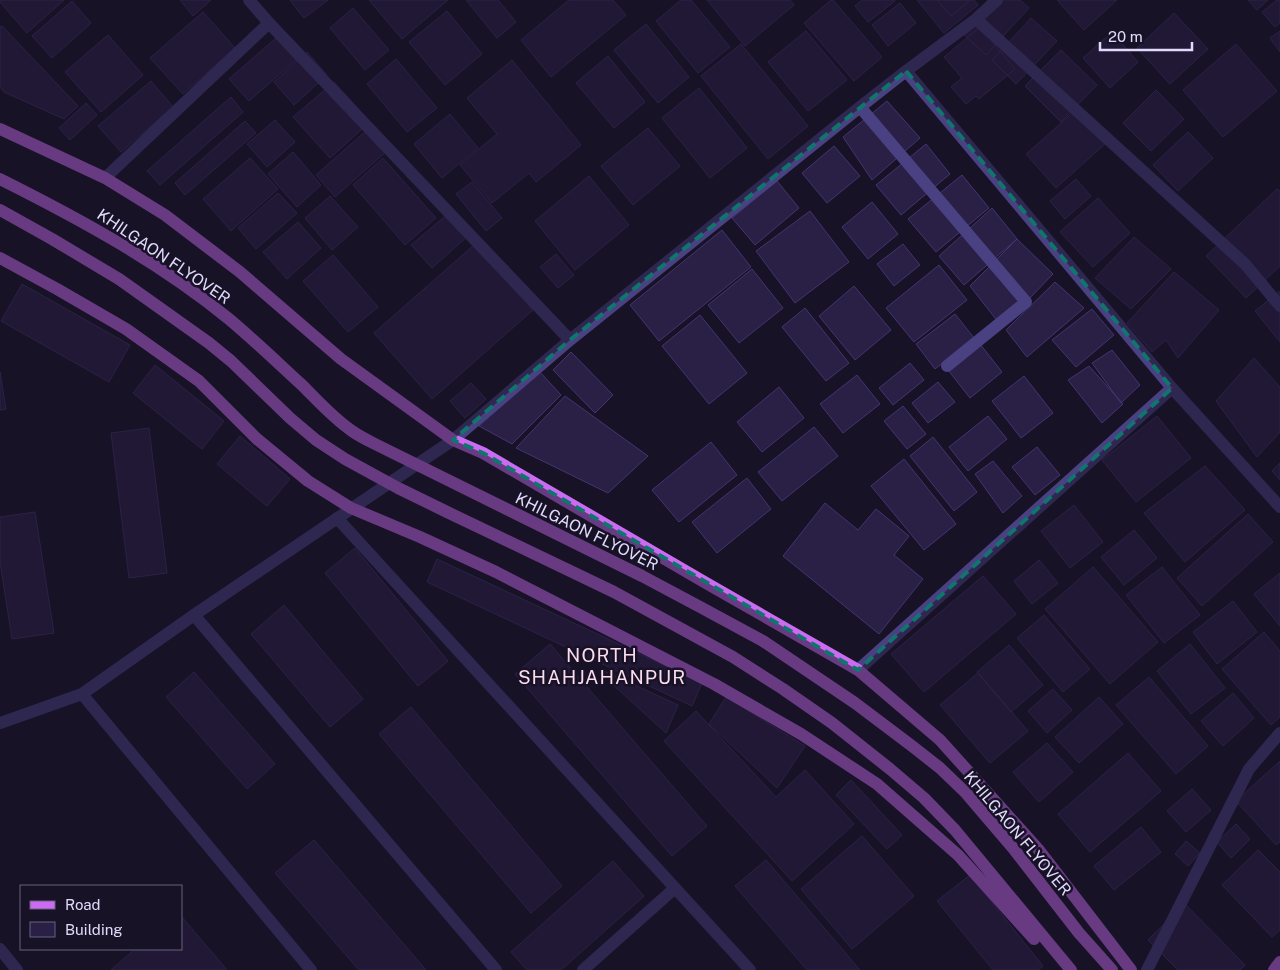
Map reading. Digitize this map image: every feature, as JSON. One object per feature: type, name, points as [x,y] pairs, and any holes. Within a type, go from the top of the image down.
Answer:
[{"type":"main road","points":[[0,129],[105,178],[165,216],[240,272],[341,359],[454,440],[483,453],[706,584],[858,670],[940,740],[1038,849],[1131,970]]},
{"type":"main road","name":"KHILGAON FLYOVER","points":[[0,179],[107,235],[185,286],[248,336],[352,431],[694,603],[763,642],[855,703],[940,768],[966,793],[1013,848],[1078,933],[1112,970]]},
{"type":"main road","points":[[0,210],[119,279],[210,343],[290,418],[316,440],[345,459],[437,507],[614,592],[732,657],[783,689],[832,724],[910,786],[955,830],[1072,970]]},
{"type":"main road","points":[[0,258],[126,330],[199,380],[257,439],[308,481],[351,508],[496,572],[714,684],[801,734],[877,784],[958,855],[1063,970]]},
{"type":"main road","points":[[1274,970],[1280,962]]},
{"type":"street","points":[[249,0],[570,340]]},
{"type":"street","points":[[0,723],[82,694],[194,615],[454,440],[570,340],[860,107],[976,19],[997,0]]},
{"type":"street","points":[[976,19],[1245,264],[1280,306]]},
{"type":"street","points":[[105,178],[270,23]]},
{"type":"street","points":[[906,71],[1172,388],[1280,507]]},
{"type":"street","points":[[860,107],[1026,302],[947,366]]},
{"type":"street","points":[[858,670],[1172,388]]},
{"type":"street","points":[[337,518],[750,970]]},
{"type":"street","points":[[194,615],[496,970]]},
{"type":"street","points":[[82,694],[311,970]]},
{"type":"street","points":[[1147,970],[1249,769],[1280,734]]},
{"type":"street","points":[[583,970],[676,888]]},
{"type":"street","points":[[0,949],[17,970]]},
{"type":"highlighted area","points":[[906,71],[1172,388],[858,670],[483,453],[453,440],[570,340]]},
{"type":"building","points":[[0,0],[64,0],[27,33]]},
{"type":"building","points":[[180,0],[211,0],[193,16]]},
{"type":"building","points":[[290,0],[328,0],[304,18]]},
{"type":"building","points":[[369,0],[448,0],[402,39]]},
{"type":"building","points":[[466,0],[498,0],[516,22],[497,38]]},
{"type":"building","points":[[569,0],[613,0],[626,15],[551,77],[521,40]]},
{"type":"building","points":[[681,0],[691,0],[730,47],[698,73],[656,21]]},
{"type":"building","points":[[707,0],[790,0],[794,5],[745,46]]},
{"type":"building","points":[[831,0],[882,57],[854,81],[804,23]]},
{"type":"building","points":[[862,0],[895,1],[868,22],[855,6]]},
{"type":"building","points":[[917,0],[974,0],[978,5],[944,33]]},
{"type":"building","points":[[937,0],[970,0],[951,16]]},
{"type":"building","points":[[988,0],[1020,0],[1029,8],[986,55],[960,31]]},
{"type":"building","points":[[1057,0],[1117,0],[1084,30]]},
{"type":"building","points":[[1248,0],[1268,0],[1257,10]]},
{"type":"building","points":[[1277,0],[1280,0],[1280,23],[1275,27],[1262,12]]},
{"type":"building","points":[[72,1],[91,23],[52,58],[32,36]]},
{"type":"building","points":[[900,3],[916,23],[888,46],[872,25]]},
{"type":"building","points":[[353,8],[389,50],[365,70],[330,28]]},
{"type":"building","points":[[447,11],[482,54],[445,85],[409,42]]},
{"type":"building","points":[[203,12],[235,48],[183,94],[150,58]]},
{"type":"building","points":[[1174,13],[1208,49],[1170,84],[1137,48]]},
{"type":"building","points":[[1031,18],[1057,41],[1016,84],[992,60]]},
{"type":"building","points":[[646,24],[689,77],[658,103],[614,50]]},
{"type":"building","points":[[2,26],[78,106],[64,119],[4,92],[0,87],[0,27]]},
{"type":"building","points":[[980,27],[1015,69],[979,99],[976,96],[966,104],[951,87],[962,78],[944,57]]},
{"type":"building","points":[[806,31],[847,80],[808,111],[768,62]]},
{"type":"building","points":[[1280,31],[1280,52],[1270,38]]},
{"type":"building","points":[[1112,32],[1138,62],[1110,88],[1083,58]]},
{"type":"building","points":[[108,35],[143,75],[101,112],[65,72]]},
{"type":"building","points":[[276,38],[296,60],[249,101],[229,79]]},
{"type":"building","points":[[741,44],[808,126],[768,159],[701,76]]},
{"type":"building","points":[[1236,44],[1277,91],[1223,137],[1183,90]]},
{"type":"building","points":[[1061,50],[1097,85],[1061,122],[1025,86]]},
{"type":"building","points":[[307,52],[327,75],[294,105],[274,82]]},
{"type":"building","points":[[608,56],[645,102],[614,128],[576,83]]},
{"type":"building","points":[[396,59],[437,108],[407,132],[367,84]]},
{"type":"building","points":[[512,60],[581,145],[536,182],[529,173],[492,203],[460,165],[497,134],[467,98]]},
{"type":"building","points":[[151,81],[173,107],[121,152],[98,126]]},
{"type":"building","points":[[334,82],[370,122],[330,158],[293,117]]},
{"type":"building","points":[[699,88],[747,148],[710,178],[662,118]]},
{"type":"building","points":[[1156,90],[1184,119],[1151,151],[1123,123]]},
{"type":"building","points":[[231,97],[243,112],[160,185],[147,171]]},
{"type":"building","points":[[887,101],[920,138],[872,180],[843,137]]},
{"type":"building","points":[[86,103],[97,115],[70,140],[59,128]]},
{"type":"building","points":[[1077,109],[1107,142],[1056,188],[1026,154]]},
{"type":"building","points":[[450,114],[478,148],[442,178],[414,144]]},
{"type":"building","points":[[275,120],[295,142],[267,167],[247,144]]},
{"type":"building","points":[[245,121],[256,133],[185,195],[175,183]]},
{"type":"building","points":[[648,128],[680,166],[633,205],[601,166]]},
{"type":"building","points":[[368,129],[387,151],[335,197],[316,175]]},
{"type":"building","points":[[1188,132],[1213,158],[1178,191],[1153,165]]},
{"type":"building","points":[[926,144],[950,174],[901,215],[876,185]]},
{"type":"building","points":[[834,146],[860,176],[827,203],[802,173]]},
{"type":"building","points":[[293,152],[321,185],[297,207],[268,174]]},
{"type":"building","points":[[250,158],[278,189],[231,231],[203,199]]},
{"type":"building","points":[[383,158],[436,218],[405,245],[353,185]]},
{"type":"building","points":[[962,175],[989,208],[936,252],[908,219]]},
{"type":"building","points":[[589,176],[629,225],[575,270],[535,221]]},
{"type":"building","points":[[1076,179],[1091,196],[1065,219],[1050,201]]},
{"type":"building","points":[[777,181],[799,208],[755,245],[732,218]]},
{"type":"building","points":[[472,182],[502,218],[486,231],[456,194]]},
{"type":"building","points":[[1277,189],[1280,191],[1280,266],[1246,298],[1206,256]]},
{"type":"building","points":[[278,193],[297,213],[256,249],[238,228]]},
{"type":"building","points":[[330,196],[358,227],[332,250],[305,218]]},
{"type":"building","points":[[1098,198],[1130,233],[1093,267],[1060,232]]},
{"type":"building","points":[[872,202],[898,234],[868,259],[842,227]]},
{"type":"building","points":[[992,208],[1017,239],[964,285],[939,256]]},
{"type":"building","points":[[810,211],[849,262],[795,303],[756,251]]},
{"type":"building","points":[[449,213],[469,235],[432,268],[411,245]]},
{"type":"building","points":[[298,222],[321,248],[287,279],[263,252]]},
{"type":"building","points":[[722,230],[751,267],[659,341],[630,305]]},
{"type":"building","points":[[1134,237],[1171,269],[1131,309],[1095,278]]},
{"type":"building","points":[[1017,239],[1053,274],[1002,327],[970,286]]},
{"type":"building","points":[[475,244],[533,310],[432,399],[374,333]]},
{"type":"building","points":[[903,244],[920,265],[894,286],[877,264]]},
{"type":"building","points":[[556,254],[574,275],[558,288],[540,267]]},
{"type":"building","points":[[333,255],[378,307],[348,332],[303,281]]},
{"type":"building","points":[[939,265],[967,300],[914,342],[886,308]]},
{"type":"building","points":[[752,269],[783,308],[739,343],[708,305]]},
{"type":"building","points":[[1174,272],[1219,310],[1178,358],[1166,340],[1152,352],[1127,323]]},
{"type":"building","points":[[1055,282],[1084,308],[1027,357],[1006,330]]},
{"type":"building","points":[[22,284],[130,345],[109,382],[1,321]]},
{"type":"building","points":[[854,286],[891,330],[855,360],[819,316]]},
{"type":"building","points":[[1280,291],[1280,342],[1255,311]]},
{"type":"building","points":[[805,308],[849,363],[826,381],[782,327]]},
{"type":"building","points":[[1092,309],[1114,335],[1076,367],[1052,340]]},
{"type":"building","points":[[955,314],[974,338],[935,369],[916,344]]},
{"type":"building","points":[[700,315],[747,373],[709,404],[662,346]]},
{"type":"building","points":[[980,344],[1002,372],[970,398],[948,370]]},
{"type":"building","points":[[1112,350],[1140,385],[1121,403],[1092,363]]},
{"type":"building","points":[[571,352],[613,395],[595,413],[553,370]]},
{"type":"building","points":[[1254,358],[1280,387],[1280,432],[1257,457],[1216,401]]},
{"type":"building","points":[[910,363],[924,380],[893,405],[879,388]]},
{"type":"building","points":[[155,365],[224,421],[202,449],[133,393]]},
{"type":"building","points":[[1089,366],[1123,404],[1102,423],[1068,380]]},
{"type":"building","points":[[0,372],[6,409],[0,410]]},
{"type":"building","points":[[540,372],[561,395],[512,444],[479,426]]},
{"type":"building","points":[[857,375],[880,404],[843,433],[820,404]]},
{"type":"building","points":[[1024,376],[1053,413],[1021,438],[992,401]]},
{"type":"building","points":[[938,382],[955,402],[928,423],[912,403]]},
{"type":"building","points":[[471,383],[486,399],[465,418],[450,401]]},
{"type":"building","points":[[779,387],[804,418],[762,452],[737,422]]},
{"type":"building","points":[[565,396],[648,456],[608,493],[516,448]]},
{"type":"building","points":[[903,406],[926,434],[907,449],[884,421]]},
{"type":"building","points":[[988,416],[1007,439],[968,471],[949,447]]},
{"type":"building","points":[[1157,416],[1191,458],[1136,502],[1102,460]]},
{"type":"building","points":[[814,427],[838,456],[782,501],[758,472]]},
{"type":"building","points":[[149,428],[167,573],[129,578],[111,433]]},
{"type":"building","points":[[240,436],[290,479],[267,506],[217,464]]},
{"type":"building","points":[[933,437],[977,492],[954,511],[910,456]]},
{"type":"building","points":[[711,442],[737,475],[679,522],[652,490]]},
{"type":"building","points":[[1037,447],[1060,475],[1035,495],[1012,467]]},
{"type":"building","points":[[904,459],[956,524],[924,550],[871,486]]},
{"type":"building","points":[[993,461],[1022,496],[1003,513],[975,474]]},
{"type":"building","points":[[1280,463],[1280,480],[1272,471]]},
{"type":"building","points":[[1205,466],[1245,510],[1185,562],[1144,513]]},
{"type":"building","points":[[747,478],[771,509],[717,553],[692,522]]},
{"type":"building","points":[[825,503],[858,530],[876,509],[909,536],[894,555],[923,579],[879,634],[783,556]]},
{"type":"building","points":[[1074,505],[1103,542],[1070,568],[1041,531]]},
{"type":"building","points":[[35,512],[54,633],[12,639],[0,562],[0,517]]},
{"type":"building","points":[[1248,514],[1273,542],[1202,606],[1177,578]]},
{"type":"building","points":[[1134,530],[1157,558],[1124,585],[1101,557]]},
{"type":"building","points":[[355,548],[448,661],[418,686],[325,573]]},
{"type":"building","points":[[437,559],[702,683],[692,706],[427,582]]},
{"type":"building","points":[[1039,560],[1058,583],[1032,604],[1014,581]]},
{"type":"building","points":[[1093,567],[1158,642],[1110,684],[1045,609]]},
{"type":"building","points":[[1162,567],[1200,615],[1164,643],[1126,595]]},
{"type":"building","points":[[1280,573],[1280,626],[1254,594]]},
{"type":"building","points":[[983,576],[1016,614],[924,692],[891,654]]},
{"type":"building","points":[[1233,601],[1257,632],[1217,664],[1193,632]]},
{"type":"building","points":[[284,605],[363,699],[330,727],[251,634]]},
{"type":"building","points":[[1044,615],[1090,669],[1063,692],[1017,638]]},
{"type":"building","points":[[1264,632],[1280,651],[1280,717],[1271,725],[1222,669]]},
{"type":"building","points":[[550,644],[707,826],[672,856],[515,674]]},
{"type":"building","points":[[1190,644],[1225,688],[1191,714],[1157,671]]},
{"type":"building","points":[[1009,645],[1043,685],[1011,712],[977,672]]},
{"type":"building","points":[[602,670],[678,705],[666,733],[600,673]]},
{"type":"building","points":[[194,672],[275,764],[247,789],[166,697]]},
{"type":"building","points":[[978,673],[1028,731],[990,763],[940,705]]},
{"type":"building","points":[[1149,677],[1208,746],[1176,774],[1116,705]]},
{"type":"building","points":[[1053,689],[1072,710],[1047,733],[1028,711]]},
{"type":"building","points":[[1233,693],[1254,718],[1223,746],[1201,721]]},
{"type":"building","points":[[726,697],[805,746],[777,788],[709,724]]},
{"type":"building","points":[[1099,697],[1123,724],[1079,763],[1055,737]]},
{"type":"building","points":[[411,707],[562,886],[531,913],[379,734]]},
{"type":"building","points":[[696,711],[776,797],[805,770],[854,824],[792,881],[664,741]]},
{"type":"building","points":[[1047,743],[1073,772],[1039,802],[1013,772]]},
{"type":"building","points":[[1128,753],[1161,791],[1090,852],[1058,814]]},
{"type":"building","points":[[1280,761],[1280,842],[1276,845],[1236,801]]},
{"type":"building","points":[[851,780],[902,835],[887,849],[836,795]]},
{"type":"building","points":[[1192,789],[1211,810],[1186,832],[1167,811]]},
{"type":"building","points":[[1236,824],[1250,839],[1231,858],[1217,842]]},
{"type":"building","points":[[1141,827],[1161,852],[1114,890],[1094,866]]},
{"type":"building","points":[[862,836],[914,896],[852,949],[801,889]]},
{"type":"building","points":[[314,840],[426,970],[359,970],[275,873]]},
{"type":"building","points":[[1186,841],[1200,853],[1188,866],[1175,854]]},
{"type":"building","points":[[1258,850],[1280,872],[1280,930],[1272,937],[1222,885]]},
{"type":"building","points":[[766,860],[860,970],[807,970],[735,886]]},
{"type":"building","points":[[613,861],[644,896],[561,970],[527,970],[511,952]]},
{"type":"building","points":[[970,875],[1043,966],[1038,970],[993,970],[937,901]]},
{"type":"building","points":[[1185,904],[1245,965],[1240,970],[1178,970],[1148,940]]},
{"type":"building","points":[[182,917],[227,970],[111,970],[134,950],[182,950]]},
{"type":"district","name":"NORTH SHAHJAHANPUR","points":[[602,666]]}]
